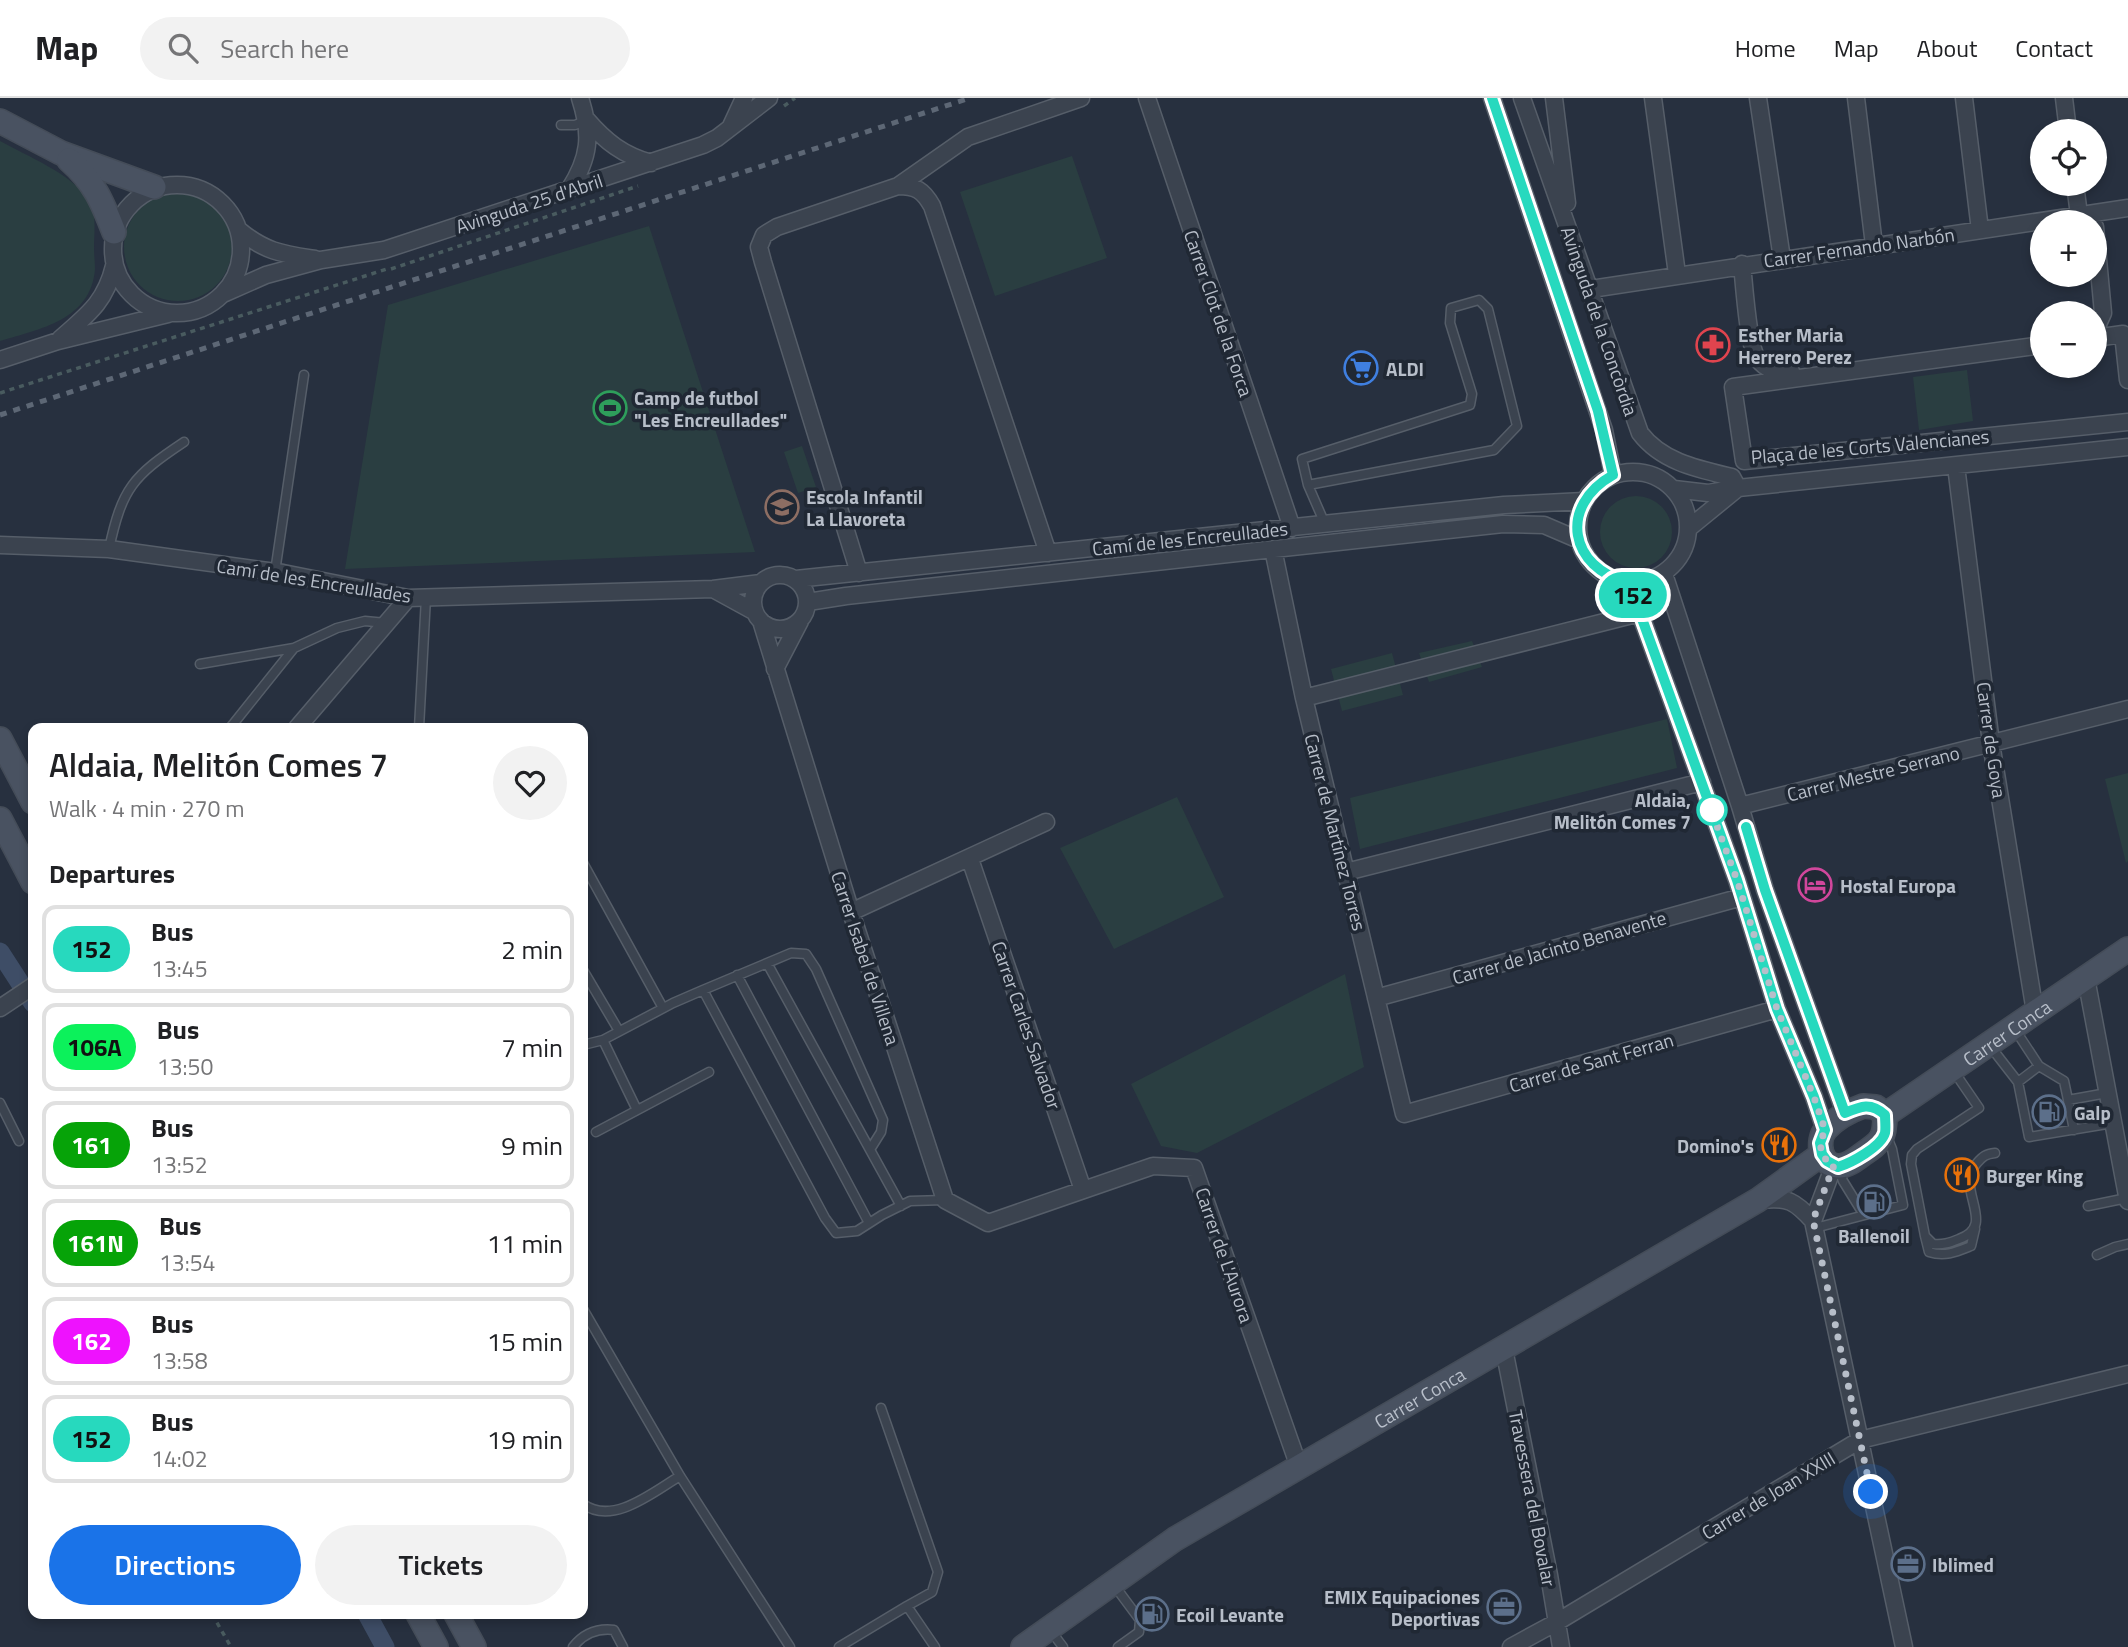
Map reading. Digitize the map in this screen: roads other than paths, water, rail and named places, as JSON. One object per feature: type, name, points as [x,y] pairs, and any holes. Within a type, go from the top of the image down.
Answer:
[{"type":"street","points":[[569,190],[584,161],[588,142],[587,120],[580,98]]},
{"type":"street","points":[[729,128],[744,98]]},
{"type":"street","name":"Avinguda 25 d'Abril","points":[[223,294],[266,275],[321,260],[384,250],[711,142],[769,98]]},
{"type":"street","points":[[859,573],[776,312],[759,247],[764,235],[777,226],[898,186],[968,136],[1081,98]]},
{"type":"street","name":"Carrer Clot de la Forca","points":[[1147,98],[1292,528]]},
{"type":"street","name":"Avinguda de la Concòrdia","points":[[1492,98],[1600,419],[1613,475]]},
{"type":"street","name":"Avinguda de la Concòrdia","points":[[1522,98],[1636,423],[1647,442],[1664,455],[1691,467],[1732,477],[1738,488]]},
{"type":"street","points":[[1554,98],[1570,233]]},
{"type":"street","points":[[1653,98],[1677,274]]},
{"type":"street","points":[[1758,98],[1782,259]]},
{"type":"street","points":[[1856,98],[1874,245]]},
{"type":"street","points":[[1964,98],[1980,230]]},
{"type":"street","points":[[2064,98],[2067,119]]},
{"type":"street","points":[[587,120],[608,143],[634,158],[651,163]]},
{"type":"street","points":[[0,121],[61,153],[155,187]]},
{"type":"street","points":[[61,153],[88,177],[103,202],[114,232]]},
{"type":"street","points":[[0,360],[58,341],[174,313],[192,312],[209,305],[223,294],[234,280],[240,264],[242,247],[239,230],[230,211],[215,196],[196,187],[175,184],[155,187],[136,198],[122,213],[114,232],[112,249],[114,266],[123,285],[136,299],[154,309],[174,313]]},
{"type":"street","points":[[898,186],[914,186],[924,193],[932,206],[1048,553]]},
{"type":"street","name":"Carrer Fernando Narbón","points":[[2107,214],[2128,208]]},
{"type":"street","name":"Carrer Fernando Narbón","points":[[1591,289],[1742,264],[2030,225]]},
{"type":"street","name":"Avinguda 25 d'Abril","points":[[239,230],[265,249],[321,260]]},
{"type":"street","points":[[1742,264],[1755,356],[1769,369],[1780,373],[2030,341]]},
{"type":"street","points":[[58,341],[97,306],[109,287],[114,266]]},
{"type":"street","points":[[2107,336],[2123,334],[2128,380]]},
{"type":"street","name":"Plaça de les Corts Valencianes","points":[[2030,347],[1733,387],[1744,461],[2128,422]]},
{"type":"street","name":"Plaça de les Corts Valencianes","points":[[1674,489],[1708,493],[2128,447]]},
{"type":"street","name":"Carrer de Goya","points":[[1956,466],[1991,743],[2035,1012]]},
{"type":"street","points":[[1629,471],[1661,479],[1674,489],[1688,514],[1689,528],[1686,546],[1677,562],[1664,574],[1647,581],[1629,583],[1612,578],[1597,569],[1585,556],[1579,540],[1578,520],[1584,501],[1599,483],[1613,475],[1629,471]]},
{"type":"street","name":"Plaça de les Corts Valencianes","points":[[1689,528],[1738,488]]},
{"type":"street","name":"Camí de les Encreullades","points":[[796,579],[1504,505],[1584,501]]},
{"type":"street","name":"Camí de les Encreullades","points":[[808,602],[1528,523],[1544,525],[1579,540]]},
{"type":"street","name":"Camí de les Encreullades","points":[[0,545],[109,549],[275,572],[408,598],[713,589],[761,583]]},
{"type":"street","name":"Carrer de Martínez Torres","points":[[1273,549],[1304,698],[1404,1114]]},
{"type":"street","points":[[758,617],[753,596],[761,583],[770,576],[779,574],[796,579],[807,594],[808,602],[801,619],[775,669]]},
{"type":"street","points":[[1664,574],[1765,890],[1845,1113]]},
{"type":"street","points":[[1629,583],[1742,897],[1777,1009],[1825,1130]]},
{"type":"street","points":[[713,589],[777,629],[786,628],[801,619]]},
{"type":"street","points":[[301,723],[408,598]]},
{"type":"street","points":[[1304,698],[1640,613]]},
{"type":"street","name":"Carrer Isabel de Villena","points":[[758,617],[945,1200]]},
{"type":"street","name":"Carrer Mestre Serrano","points":[[1740,806],[2128,709]]},
{"type":"street","points":[[0,739],[28,792]]},
{"type":"street","points":[[1346,872],[1702,782]]},
{"type":"street","points":[[0,819],[28,872]]},
{"type":"street","points":[[851,912],[1046,822]]},
{"type":"street","name":"Carrer Carles Salvador","points":[[970,859],[1083,1190]]},
{"type":"street","name":"Carrer de Jacinto Benavente","points":[[1376,998],[1742,897]]},
{"type":"street","name":"Carrer Conca","points":[[1885,1124],[1952,1068],[2128,949]]},
{"type":"street","points":[[2086,978],[2128,1200]]},
{"type":"street","points":[[7,1005],[28,990]]},
{"type":"street","name":"Carrer de Sant Ferran","points":[[1404,1114],[1777,1009]]},
{"type":"street","points":[[1831,1162],[1851,1163],[1878,1143],[1885,1124],[1877,1107],[1863,1106],[1845,1113],[1825,1130],[1820,1143],[1831,1162],[1814,1224],[1904,1647]]},
{"type":"street","name":"Carrer Conca","points":[[1023,1647],[1056,1638],[1113,1583],[1175,1539],[1758,1200],[1831,1162]]},
{"type":"street","name":"Carrer de L'Aurora","points":[[945,1200],[988,1223],[1153,1166],[1194,1168],[1299,1467]]},
{"type":"street","points":[[1758,1200],[1781,1198],[1798,1205],[1814,1224]]},
{"type":"street","name":"Travessera del Bovalar","points":[[1504,1349],[1561,1647]]},
{"type":"street","name":"Carrer de Joan XXIII","points":[[1511,1647],[1860,1440],[2128,1374]]},
{"type":"street","points":[[421,1619],[436,1647]]},
{"type":"street","points":[[459,1619],[474,1647]]},
{"type":"lane","points":[[561,125],[575,125],[587,120]]},
{"type":"lane","points":[[1308,485],[1494,450],[1517,426],[1488,309],[1479,300],[1451,308],[1450,323],[1472,394],[1470,405],[1302,459],[1308,485],[1325,524]]},
{"type":"lane","points":[[275,572],[304,375]]},
{"type":"lane","points":[[109,549],[116,514],[128,490],[148,465],[184,442]]},
{"type":"lane","points":[[419,723],[426,597]]},
{"type":"lane","points":[[200,664],[293,648],[337,628],[365,621],[387,623]]},
{"type":"lane","points":[[233,723],[293,648]]},
{"type":"lane","points":[[588,872],[663,1008]]},
{"type":"lane","points":[[588,1044],[603,1040],[663,1008],[737,975],[791,953],[806,954],[816,969],[883,1120],[881,1132],[871,1148]]},
{"type":"lane","points":[[767,963],[901,1206]]},
{"type":"lane","points":[[737,975],[869,1223]]},
{"type":"lane","points":[[588,978],[619,1031]]},
{"type":"lane","points":[[703,990],[825,1218],[836,1233],[857,1231],[910,1201],[945,1200]]},
{"type":"lane","points":[[2013,1027],[2039,1066],[2064,1081],[2074,1130]]},
{"type":"lane","points":[[603,1040],[637,1110]]},
{"type":"lane","points":[[1989,1044],[2018,1082],[2029,1138],[2113,1123]]},
{"type":"lane","points":[[2018,1082],[2039,1066]]},
{"type":"lane","points":[[1952,1068],[1979,1108],[1912,1155],[1911,1164],[1925,1236],[1933,1244],[1945,1245],[1968,1236],[1975,1229],[1976,1219],[1968,1179],[1971,1169],[1985,1154],[1995,1153]]},
{"type":"lane","points":[[596,1132],[709,1072]]},
{"type":"lane","points":[[2068,1100],[2107,1093]]},
{"type":"lane","points":[[0,1102],[19,1141]]},
{"type":"lane","points":[[1814,1224],[1903,1205],[1885,1124]]},
{"type":"lane","points":[[1831,1162],[1864,1215]]},
{"type":"lane","points":[[2088,1206],[2128,1200]]},
{"type":"lane","points":[[2098,1255],[2128,1244]]},
{"type":"lane","points":[[588,1318],[680,1476],[790,1647]]},
{"type":"lane","points":[[839,1647],[932,1592],[939,1572],[881,1408]]},
{"type":"lane","points":[[588,1506],[603,1512],[626,1507],[680,1476]]},
{"type":"lane","points":[[1113,1583],[1140,1620],[1139,1632],[1118,1647]]},
{"type":"lane","points":[[907,1606],[935,1647]]},
{"type":"lane","points":[[573,1647],[589,1632],[604,1629],[614,1630],[623,1647]]},
{"type":"waterway","points":[[0,952],[28,995]]},
{"type":"waterway","points":[[370,1619],[385,1647]]},
{"type":"railway","points":[[0,415],[970,98]]},
{"type":"place","name":"Esther Maria Herrero Perez","points":[[1713,345]]},
{"type":"place","name":"ALDI","points":[[1361,368]]},
{"type":"place","name":"Camp de futbol \"Les Encreullades\"","points":[[610,408]]},
{"type":"place","name":"Escola Infantil La Llavoreta","points":[[782,507]]},
{"type":"place","name":"Aldaia, Melitón Comes 7","points":[[1712,810]]},
{"type":"place","name":"Hostal Europa","points":[[1815,885]]},
{"type":"place","name":"Galp","points":[[2049,1112]]},
{"type":"place","name":"Domino's","points":[[1779,1145]]},
{"type":"place","name":"Burger King","points":[[1962,1175]]},
{"type":"place","name":"Ballenoil","points":[[1874,1202]]},
{"type":"place","name":"Iblimed","points":[[1908,1564]]},
{"type":"place","name":"EMIX Equipaciones Deportivas","points":[[1504,1607]]},
{"type":"place","name":"Ecoil Levante","points":[[1152,1614]]}]
